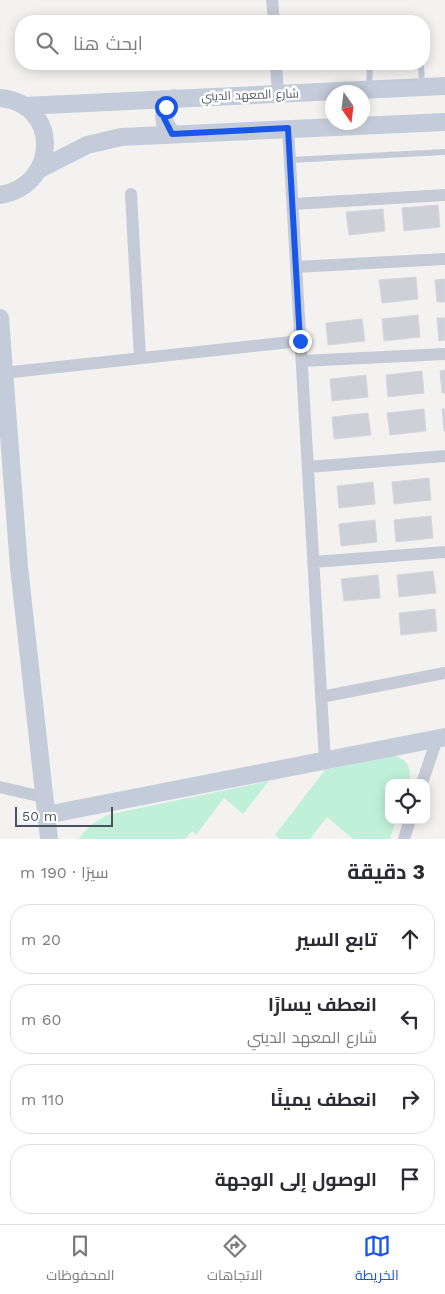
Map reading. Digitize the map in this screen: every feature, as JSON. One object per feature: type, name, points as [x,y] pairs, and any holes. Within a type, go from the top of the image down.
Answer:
[{"type":"street","points":[[272,0],[273,15]]},
{"type":"street","points":[[276,70],[278,94]]},
{"type":"street","name":"شارع المعهد الديني","points":[[370,90],[445,86]]},
{"type":"street","name":"شارع المعهد الديني","points":[[24,106],[325,92]]},
{"type":"street","points":[[0,98],[24,106],[38,121],[43,130],[46,150],[40,169]]},
{"type":"street","points":[[172,134],[165,124],[164,112],[174,98]]},
{"type":"street","points":[[0,195],[19,190],[28,184],[40,169],[70,151],[104,140],[172,134],[445,122]]},
{"type":"street","points":[[288,128],[325,761]]},
{"type":"street","points":[[131,194],[140,358]]},
{"type":"street","points":[[292,204],[445,194]]},
{"type":"street","points":[[296,267],[445,258]]},
{"type":"street","points":[[0,318],[19,567],[49,839]]},
{"type":"street","points":[[3,373],[300,341]]},
{"type":"street","points":[[302,360],[445,354]]},
{"type":"street","points":[[308,467],[445,456]]},
{"type":"street","points":[[313,562],[445,552]]},
{"type":"street","points":[[321,697],[445,673]]},
{"type":"street","points":[[46,815],[441,738]]},
{"type":"street","points":[[424,779],[441,738]]},
{"type":"street","points":[[0,787],[43,797]]},
{"type":"street","points":[[404,839],[409,824]]},
{"type":"lane","points":[[369,85],[370,70]]},
{"type":"lane","points":[[421,70],[422,87]]},
{"type":"lane","points":[[290,160],[445,152]]},
{"type":"green space","points":[[392,755],[402,759],[408,765],[410,779],[385,779],[385,824],[395,824],[390,839],[353,839],[327,817],[310,839],[280,839],[275,835],[325,770]]},
{"type":"green space","points":[[269,781],[243,814],[224,798],[196,835],[192,831],[185,839],[78,839],[91,825],[107,815]]},
{"type":"building","points":[[438,205],[440,227],[404,231],[402,208]]},
{"type":"building","points":[[383,209],[385,231],[349,235],[346,212]]},
{"type":"building","points":[[416,277],[418,299],[382,303],[379,280]]},
{"type":"building","points":[[445,279],[445,302],[437,302],[435,280]]},
{"type":"building","points":[[418,315],[420,337],[384,341],[382,319]]},
{"type":"building","points":[[437,318],[445,318],[445,340],[439,341]]},
{"type":"building","points":[[362,319],[365,341],[328,345],[326,323]]},
{"type":"building","points":[[445,370],[445,393],[442,393],[440,371]]},
{"type":"building","points":[[422,371],[424,393],[388,397],[386,375]]},
{"type":"building","points":[[366,375],[368,397],[332,401],[330,379]]},
{"type":"building","points":[[424,409],[426,431],[390,435],[387,413]]},
{"type":"building","points":[[442,409],[445,409],[445,431],[444,431]]},
{"type":"building","points":[[368,413],[371,435],[334,439],[332,417]]},
{"type":"building","points":[[429,478],[431,500],[394,504],[392,482]]},
{"type":"building","points":[[373,482],[375,504],[339,508],[337,486]]},
{"type":"building","points":[[431,516],[433,538],[396,542],[394,520]]},
{"type":"building","points":[[375,520],[377,542],[341,546],[339,524]]},
{"type":"building","points":[[433,571],[436,593],[399,597],[397,575]]},
{"type":"building","points":[[378,575],[380,598],[344,601],[341,579]]},
{"type":"building","points":[[435,609],[437,631],[401,635],[399,613]]},
{"type":"route","points":[[166,107],[164,112],[165,124],[172,134],[288,128],[300,341]]}]
